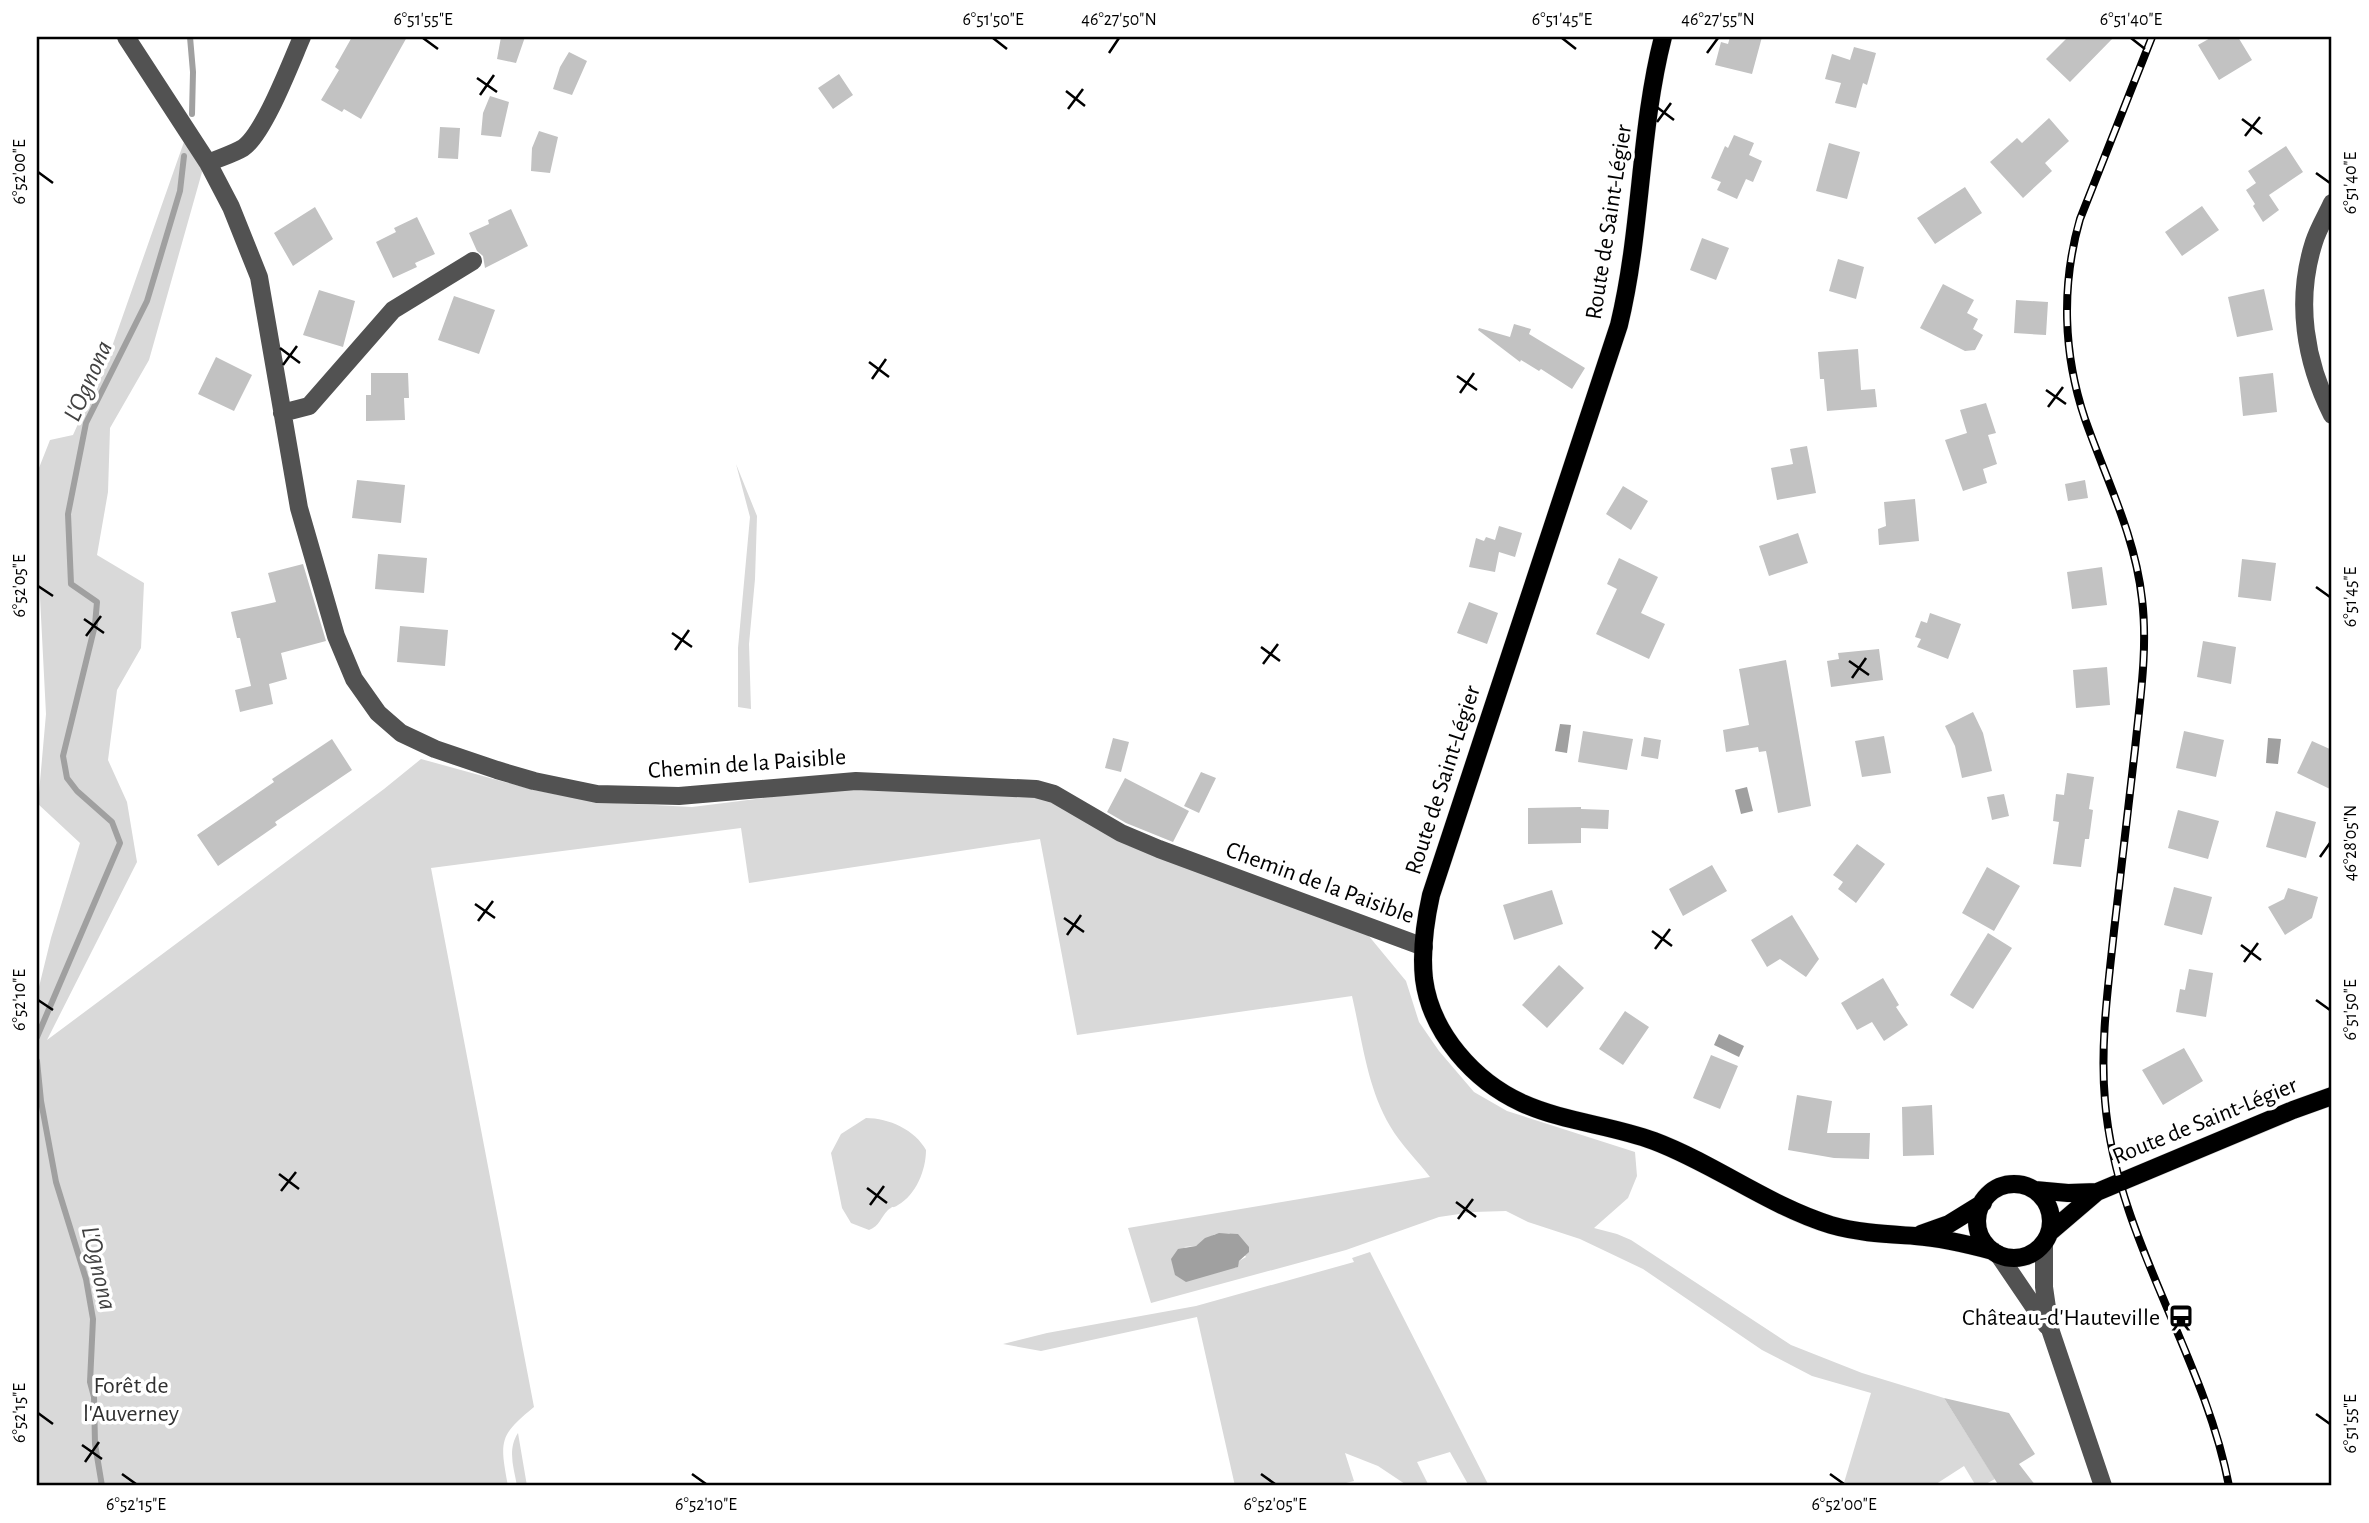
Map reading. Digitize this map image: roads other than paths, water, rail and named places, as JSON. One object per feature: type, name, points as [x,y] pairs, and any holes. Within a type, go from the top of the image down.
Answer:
[{"type":"main road","name":"Route de Saint-Légier","points":[[1663,37],[1648,124],[1632,265],[1619,325],[1438,871],[1427,913],[1423,947],[1424,981],[1435,1016],[1444,1032],[1470,1067],[1506,1094],[1541,1110],[1613,1128],[1668,1146],[1790,1208],[1830,1224],[1867,1233],[1942,1239],[1995,1252]]},
{"type":"main road","name":"Route de Saint-Légier","points":[[2035,1191],[2068,1194],[2097,1192],[2332,1096]]},
{"type":"main road","points":[[2007,1185],[2021,1185],[2035,1191],[2043,1198],[2050,1211],[2047,1238],[2031,1254],[2023,1257],[2010,1258],[1995,1252],[1982,1239],[1979,1230],[1978,1215],[1983,1203],[1994,1190],[2007,1185]]},
{"type":"main road","name":"Route de Saint-Légier","points":[[2047,1238],[2097,1192]]},
{"type":"main road","name":"Route de Saint-Légier","points":[[1914,1236],[1949,1224],[1983,1203]]},
{"type":"street","name":"Chemin de la Paisible","points":[[126,37],[208,163],[231,207],[259,277],[299,508],[336,636],[354,679],[377,713],[401,733],[534,781],[597,794],[679,796],[856,781],[1036,789],[1055,794],[1121,833],[1159,849],[1423,947]]},
{"type":"street","points":[[208,163],[243,148],[252,140],[302,37]]},
{"type":"street","points":[[2332,203],[2314,242],[2303,297],[2309,357],[2321,393],[2332,415]]},
{"type":"street","points":[[282,413],[309,406],[393,310],[473,261]]},
{"type":"street","points":[[2047,1238],[2045,1287],[2050,1329],[2103,1486]]},
{"type":"street","points":[[1995,1252],[2050,1329]]},
{"type":"waterway","name":"L'Ognona","points":[[190,37],[192,114]]},
{"type":"waterway","name":"L'Ognona","points":[[37,1037],[120,843],[112,822],[77,791],[67,778],[63,756],[95,625],[97,602],[71,584],[68,514],[86,423],[147,301],[180,191],[184,156]]},
{"type":"waterway","name":"L'Ognona","points":[[37,1061],[41,1101],[56,1182],[86,1279],[93,1319],[90,1382],[94,1397],[95,1444],[102,1486]]},
{"type":"railway","points":[[2152,37],[2080,219],[2067,294],[2072,370],[2085,419],[2133,552],[2144,618],[2143,674],[2107,995],[2104,1037],[2105,1101],[2112,1151],[2126,1200],[2142,1248],[2201,1389],[2229,1486]]},
{"type":"place","name":"Château-d'Hauteville","points":[[2181,1318]]},
{"type":"park label","name":"Forêt de l'Auverney","points":[[131,1400]]}]
